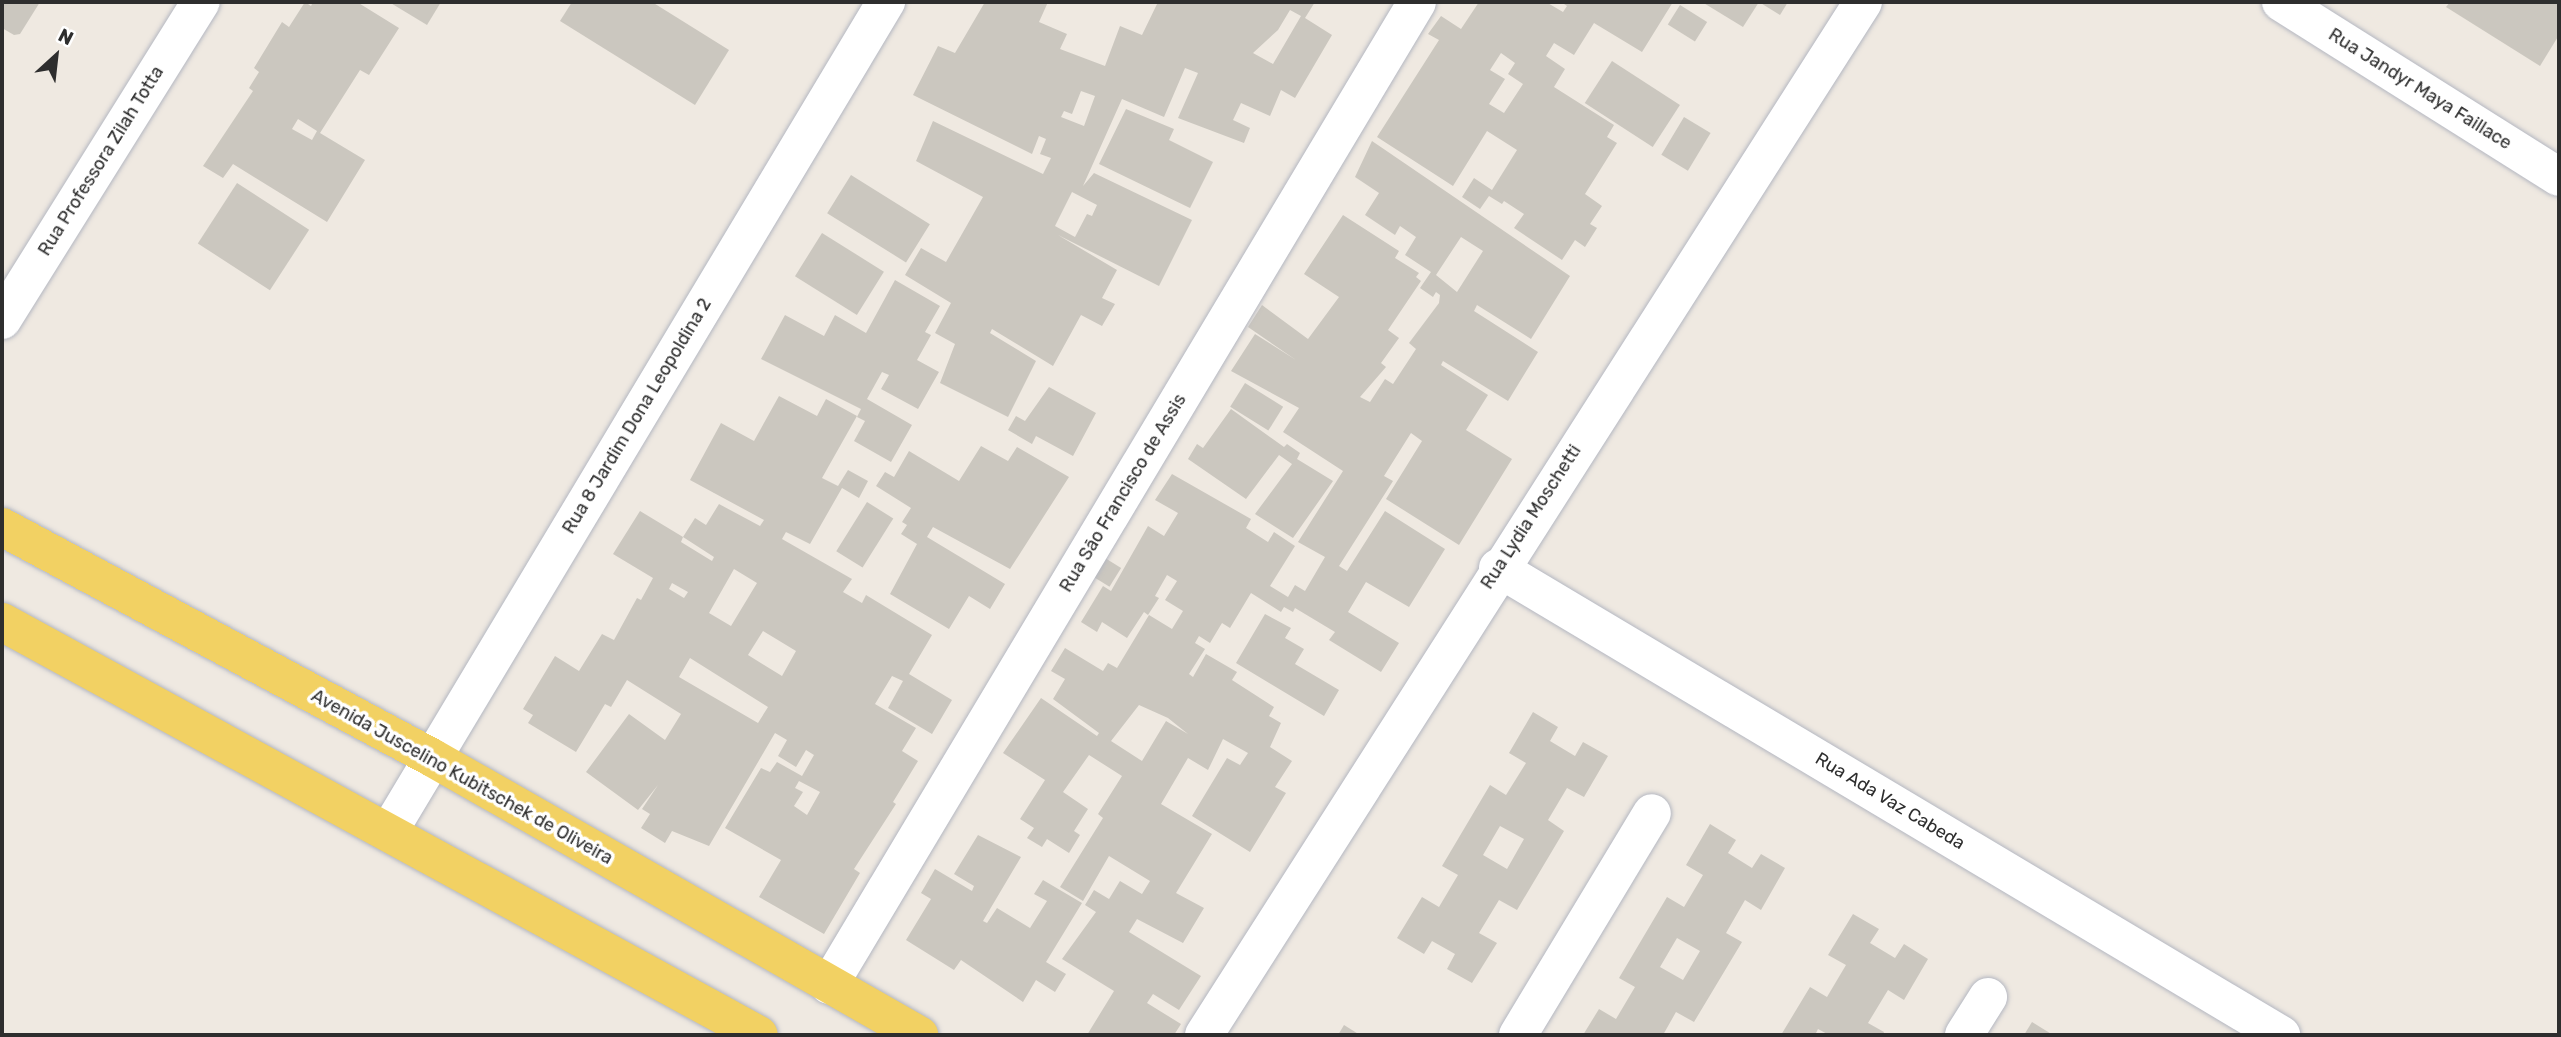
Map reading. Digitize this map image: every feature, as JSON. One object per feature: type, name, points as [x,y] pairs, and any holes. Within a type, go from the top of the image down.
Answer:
[{"type":"main road","name":"Avenida Juscelino Kubitschek de Oliveira","points":[[2,527],[431,757],[919,1035]]},
{"type":"main road","points":[[2,622],[759,1035]]},
{"type":"street","name":"Rua Professora Zilah Totta","points":[[2,320],[201,2]]},
{"type":"street","name":"Rua 8 Jardim Dona Leopoldina 2","points":[[389,831],[886,2]]},
{"type":"street","name":"Rua São Francisco de Assis","points":[[829,985],[1417,2]]},
{"type":"street","name":"Rua Lydia Moschetti","points":[[1204,1035],[1498,568],[1863,2]]},
{"type":"street","name":"Rua Jandyr Maya Faillace","points":[[2281,2],[2559,177]]},
{"type":"street","name":"Rua Ada Vaz Cabeda","points":[[1498,568],[2281,1035]]},
{"type":"street","points":[[1518,1035],[1652,813]]},
{"type":"street","points":[[1964,1035],[1988,997]]},
{"type":"building","points":[[2,2],[40,2],[20,34],[14,35],[2,28]]},
{"type":"building","points":[[305,2],[311,6],[313,2],[357,2],[399,28],[369,75],[360,70],[320,133],[365,160],[327,222],[233,164],[223,178],[203,166],[253,91],[249,88],[259,72],[254,68],[282,22],[289,27]],"holes":[[[298,119],[317,131],[312,140],[292,129]]]},
{"type":"building","points":[[389,2],[441,2],[427,25]]},
{"type":"building","points":[[572,2],[652,2],[729,50],[695,105],[560,21]]},
{"type":"building","points":[[985,2],[1048,2],[1039,22],[1067,34],[1060,49],[1105,66],[1120,26],[1142,35],[1158,2],[1315,2],[1305,18],[1332,35],[1295,98],[1281,90],[1270,116],[1241,103],[1233,120],[1250,128],[1244,143],[1178,118],[1198,73],[1185,68],[1164,117],[1122,99],[1083,186],[1094,173],[1192,220],[1159,286],[1058,235],[1117,270],[1102,298],[1115,304],[1102,326],[1081,315],[1053,366],[992,329],[990,333],[1036,361],[1008,417],[940,383],[955,344],[935,333],[951,303],[905,275],[921,248],[946,262],[983,197],[916,161],[933,121],[1043,174],[1051,158],[1040,154],[1046,139],[1039,136],[1032,154],[913,95],[938,46],[955,53]],"holes":[[[1290,10],[1301,16],[1273,64],[1253,53],[1278,30]],[[1081,91],[1095,96],[1084,126],[1061,117],[1064,111],[1072,114]],[[1072,192],[1097,205],[1092,216],[1087,214],[1075,237],[1055,226]]]},
{"type":"building","points":[[1479,2],[1546,2],[1563,12],[1567,6],[1561,2],[1673,2],[1642,52],[1594,23],[1574,55],[1554,43],[1546,56],[1565,69],[1554,87],[1614,125],[1607,137],[1617,143],[1585,194],[1602,206],[1590,224],[1597,228],[1585,247],[1575,240],[1562,260],[1514,228],[1524,214],[1504,201],[1502,204],[1489,196],[1480,209],[1462,197],[1474,178],[1492,190],[1517,150],[1487,131],[1453,186],[1377,137],[1439,40],[1428,34],[1441,16],[1461,29]],"holes":[[[1501,53],[1515,63],[1508,74],[1523,84],[1504,113],[1489,104],[1505,79],[1490,70]]]},
{"type":"building","points":[[1702,2],[1759,2],[1743,27]]},
{"type":"building","points":[[1759,2],[1788,2],[1780,15]]},
{"type":"building","points":[[2450,2],[2559,2],[2559,35],[2540,66],[2446,7]]},
{"type":"building","points":[[1680,5],[1707,22],[1695,41],[1668,25]]},
{"type":"building","points":[[1612,61],[1680,105],[1653,147],[1585,103]]},
{"type":"building","points":[[1126,109],[1174,129],[1169,140],[1213,162],[1190,208],[1099,164]]},
{"type":"building","points":[[1684,117],[1711,133],[1688,171],[1661,155]]},
{"type":"building","points":[[1372,141],[1570,276],[1531,339],[1477,305],[1474,311],[1538,352],[1508,401],[1443,361],[1441,365],[1488,395],[1466,430],[1512,459],[1459,545],[1386,499],[1422,441],[1411,433],[1384,476],[1393,481],[1339,566],[1347,571],[1385,511],[1445,549],[1409,607],[1366,582],[1348,612],[1399,643],[1381,672],[1329,640],[1335,632],[1295,608],[1293,612],[1284,607],[1281,612],[1251,593],[1230,628],[1222,623],[1210,643],[1199,636],[1195,643],[1205,649],[1189,674],[1193,677],[1206,654],[1237,672],[1232,680],[1274,707],[1269,716],[1281,723],[1270,747],[1292,761],[1275,787],[1286,793],[1250,852],[1192,816],[1227,758],[1240,765],[1248,753],[1223,739],[1208,770],[1188,758],[1161,804],[1212,834],[1176,893],[1204,908],[1183,943],[1137,919],[1129,932],[1201,976],[1179,1010],[1153,994],[1147,1003],[1181,1024],[1174,1035],[1087,1035],[1114,991],[1062,959],[1096,912],[1085,905],[1094,890],[1109,899],[1120,881],[1142,894],[1150,881],[1109,856],[1083,901],[1060,887],[1103,818],[1098,814],[1122,776],[1089,755],[1063,792],[1088,809],[1074,831],[1080,835],[1069,853],[1047,839],[1042,847],[1027,838],[1034,828],[1020,819],[1045,780],[1003,753],[1041,698],[1097,736],[1099,733],[1053,699],[1065,679],[1051,671],[1065,648],[1103,671],[1108,663],[1117,668],[1149,615],[1172,629],[1183,611],[1165,600],[1177,581],[1167,575],[1155,596],[1159,598],[1148,615],[1144,612],[1127,638],[1102,622],[1097,632],[1081,622],[1103,586],[1111,591],[1148,526],[1164,536],[1178,513],[1155,500],[1172,474],[1251,519],[1246,528],[1268,542],[1274,532],[1295,546],[1270,586],[1288,597],[1295,585],[1305,591],[1325,557],[1298,542],[1343,471],[1283,432],[1299,408],[1231,371],[1255,334],[1296,360],[1248,327],[1262,305],[1308,339],[1339,297],[1304,274],[1343,215],[1399,251],[1395,258],[1419,273],[1416,277],[1421,281],[1388,330],[1399,338],[1381,363],[1386,367],[1360,397],[1370,402],[1385,379],[1393,384],[1416,349],[1409,343],[1439,303],[1440,295],[1436,292],[1433,297],[1420,288],[1431,272],[1405,255],[1416,237],[1400,226],[1395,235],[1365,215],[1379,193],[1355,177]],"holes":[[[1461,237],[1483,251],[1457,292],[1436,275]],[[1139,705],[1168,718],[1188,734],[1166,721],[1142,761],[1111,741]]]},
{"type":"building","points":[[851,175],[930,224],[906,262],[827,213]]},
{"type":"building","points":[[237,183],[309,230],[270,290],[198,243]]},
{"type":"building","points":[[822,233],[884,272],[857,315],[795,276]]},
{"type":"building","points":[[895,280],[940,306],[925,332],[931,335],[917,360],[939,372],[918,409],[881,389],[889,375],[882,372],[867,399],[912,425],[891,462],[854,441],[865,421],[857,417],[861,409],[761,359],[785,315],[824,336],[835,315],[866,333]]},
{"type":"building","points":[[1245,383],[1283,407],[1268,431],[1230,407]]},
{"type":"building","points":[[1049,387],[1096,413],[1073,456],[1036,436],[1032,444],[1008,430],[1016,416],[1025,421]]},
{"type":"building","points":[[779,396],[817,416],[826,399],[857,416],[822,478],[838,486],[848,470],[868,481],[859,498],[842,488],[810,544],[786,532],[782,539],[852,579],[843,592],[862,603],[866,595],[932,635],[909,674],[952,700],[932,734],[888,708],[903,681],[892,676],[875,704],[916,728],[902,751],[918,761],[893,802],[896,804],[854,869],[860,873],[824,934],[759,897],[781,860],[725,828],[761,768],[770,772],[777,762],[802,776],[814,755],[806,750],[796,767],[778,756],[787,740],[775,733],[709,846],[672,831],[665,843],[641,828],[650,814],[642,809],[658,785],[638,810],[586,772],[629,714],[665,740],[681,714],[627,680],[611,707],[605,704],[576,752],[528,723],[533,715],[523,709],[555,656],[579,671],[602,634],[614,640],[637,598],[641,600],[653,578],[613,554],[640,511],[683,537],[695,518],[706,525],[719,504],[760,526],[764,520],[690,480],[721,423],[754,441]],"holes":[[[683,537],[714,557],[712,561],[681,542]],[[734,569],[757,583],[731,626],[709,613]],[[672,583],[688,592],[684,598],[669,589]],[[763,631],[796,651],[782,676],[748,655]],[[690,658],[768,707],[758,723],[679,677]],[[799,781],[820,792],[807,815],[794,806],[803,792],[795,788]]]},
{"type":"building","points":[[1231,409],[1284,447],[1287,444],[1300,453],[1297,459],[1333,481],[1293,538],[1255,514],[1292,464],[1279,455],[1246,499],[1188,459],[1197,444],[1203,448]]},
{"type":"building","points":[[981,446],[1008,461],[1017,447],[1069,477],[1010,569],[933,527],[927,537],[1005,584],[990,609],[969,596],[949,629],[890,594],[917,544],[901,534],[907,525],[902,522],[911,508],[876,486],[885,472],[894,477],[909,451],[959,481]]},
{"type":"building","points":[[867,502],[893,518],[863,568],[836,551]]},
{"type":"building","points":[[1105,558],[1121,568],[1109,587],[1093,577]]},
{"type":"building","points":[[1265,614],[1291,628],[1285,638],[1304,649],[1295,664],[1339,690],[1324,716],[1236,663]]},
{"type":"building","points":[[1533,712],[1558,727],[1550,741],[1575,756],[1583,742],[1608,756],[1584,797],[1567,788],[1548,820],[1564,831],[1517,910],[1499,900],[1479,933],[1497,943],[1472,983],[1447,969],[1455,954],[1432,941],[1424,954],[1397,938],[1422,897],[1439,907],[1458,875],[1442,866],[1490,785],[1506,795],[1526,763],[1509,753]],"holes":[[[1500,826],[1524,839],[1507,869],[1483,855]]]},
{"type":"building","points":[[1710,824],[1736,840],[1728,853],[1752,868],[1761,854],[1785,868],[1761,910],[1745,900],[1726,933],[1742,942],[1694,1022],[1676,1012],[1663,1035],[1583,1035],[1599,1009],[1616,1019],[1635,987],[1619,978],[1667,897],[1684,907],[1703,875],[1686,865]],"holes":[[[1677,938],[1700,951],[1683,980],[1660,967]]]},
{"type":"building","points":[[978,835],[1021,857],[983,921],[987,923],[997,908],[1030,928],[1047,901],[1034,894],[1043,880],[1082,903],[1046,962],[1066,974],[1055,992],[1036,980],[1023,1002],[961,960],[954,970],[906,940],[931,899],[921,893],[935,869],[972,891],[974,886],[954,874]]},
{"type":"building","points":[[1853,914],[1879,929],[1870,943],[1895,958],[1904,944],[1928,959],[1904,1000],[1888,990],[1868,1023],[1884,1032],[1883,1035],[1829,1035],[1818,1029],[1815,1035],[1781,1035],[1810,987],[1827,997],[1846,965],[1828,955]]},
{"type":"building","points":[[2032,1022],[2053,1035],[2024,1035]]},
{"type":"building","points":[[1344,1025],[1360,1035],[1338,1035]]}]
